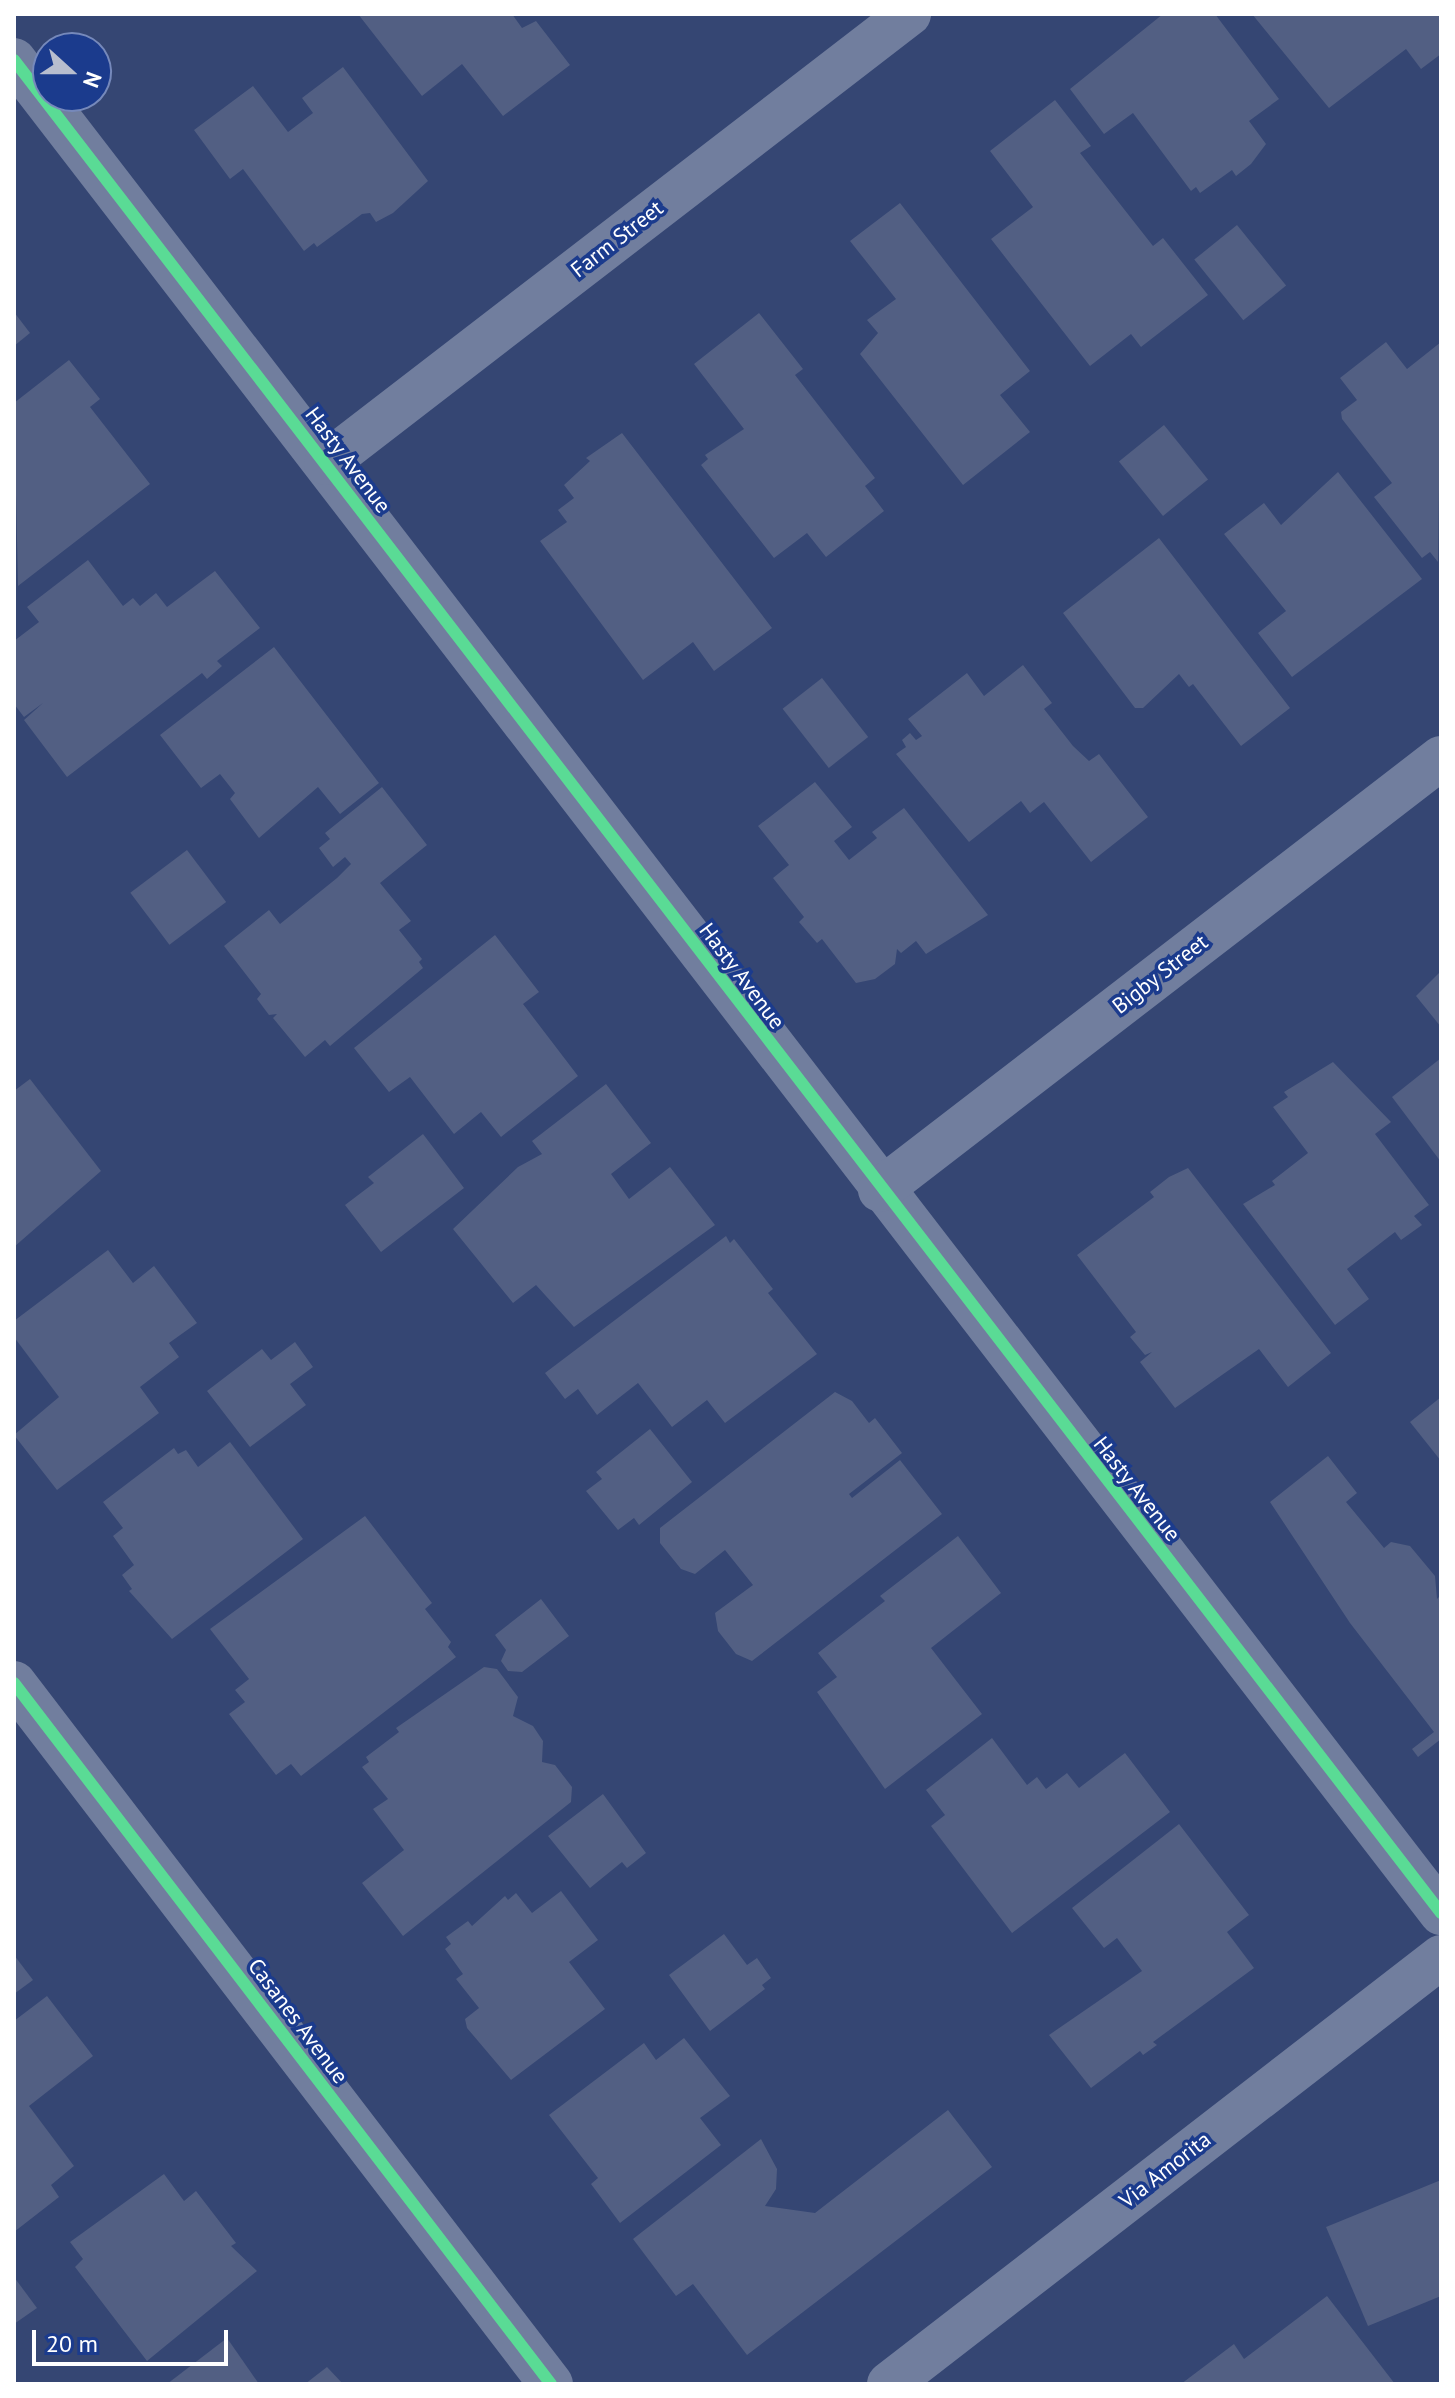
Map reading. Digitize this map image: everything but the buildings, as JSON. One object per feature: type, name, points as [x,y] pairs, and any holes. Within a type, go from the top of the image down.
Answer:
[{"type":"street","name":"Farm Street","points":[[326,463],[909,14]]},
{"type":"street","name":"Hasty Avenue","points":[[14,60],[326,463],[880,1190],[1441,1913]]},
{"type":"street","name":"Bigby Street","points":[[880,1190],[1441,758]]},
{"type":"street","name":"Casanes Avenue","points":[[14,1683],[551,2384]]},
{"type":"street","name":"Via Amorita","points":[[889,2384],[1441,1957]]},
{"type":"cycle path","points":[[14,60],[1441,1913]]},
{"type":"cycle path","points":[[14,1683],[551,2384]]}]
